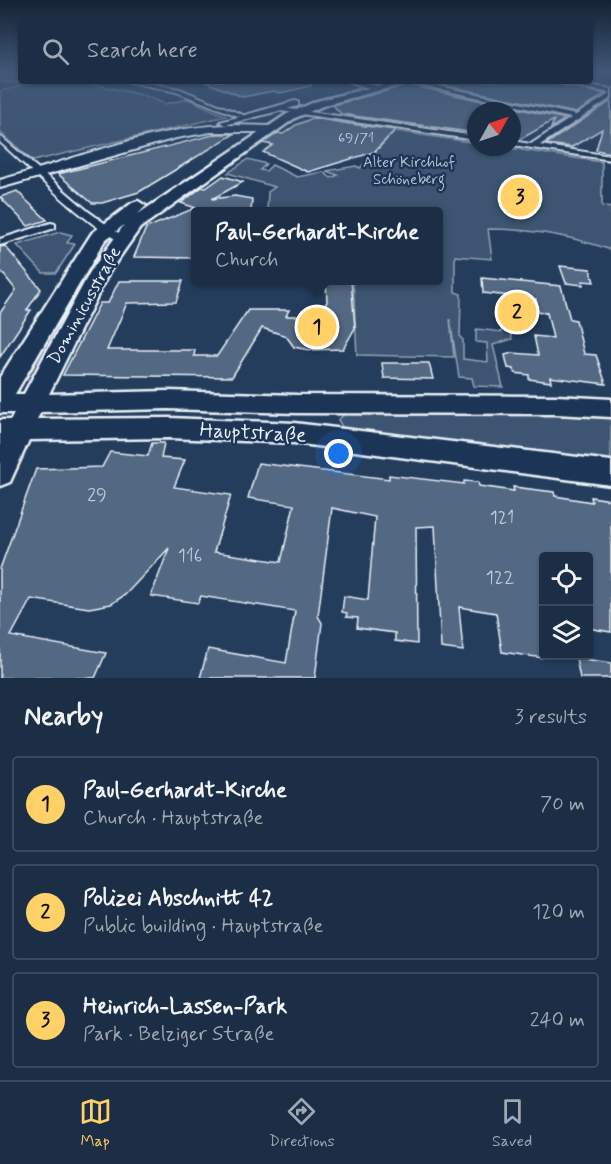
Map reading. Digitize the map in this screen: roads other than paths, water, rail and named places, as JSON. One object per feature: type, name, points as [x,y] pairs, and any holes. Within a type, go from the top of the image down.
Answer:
[{"type":"main road","name":"Dominicusstraße","points":[[0,474],[10,430],[32,403],[96,279],[113,234],[127,213],[264,129],[290,108],[306,104]]},
{"type":"main road","name":"Dominicusstraße","points":[[0,398],[98,237],[113,234]]},
{"type":"main road","name":"Hauptstraße","points":[[0,404],[136,400],[303,404],[556,405],[611,408]]},
{"type":"main road","points":[[303,404],[319,415],[321,422],[307,435]]},
{"type":"main road","points":[[350,440],[335,429],[331,420],[334,414],[352,404]]},
{"type":"main road","name":"Hauptstraße","points":[[10,430],[199,429],[307,435],[611,472]]},
{"type":"street","points":[[213,104],[245,117]]},
{"type":"street","points":[[513,104],[576,117]]},
{"type":"street","points":[[533,146],[595,104]]},
{"type":"street","points":[[0,184],[37,171],[200,131],[245,117],[290,108],[467,137]]},
{"type":"street","points":[[200,131],[264,129]]},
{"type":"street","points":[[0,138],[113,234]]},
{"type":"street","points":[[521,144],[611,158]]},
{"type":"street","points":[[0,175],[37,171]]},
{"type":"street","points":[[0,242],[51,226]]},
{"type":"place","name":"Heinrich-Lassen-Park","points":[[520,197]]},
{"type":"place","name":"Polizei Abschnitt 42","points":[[517,312]]},
{"type":"place","name":"Paul-Gerhardt-Kirche","points":[[317,327]]},
{"type":"park label","name":"Alter Kirchhof Schöneberg","points":[[409,170]]}]
